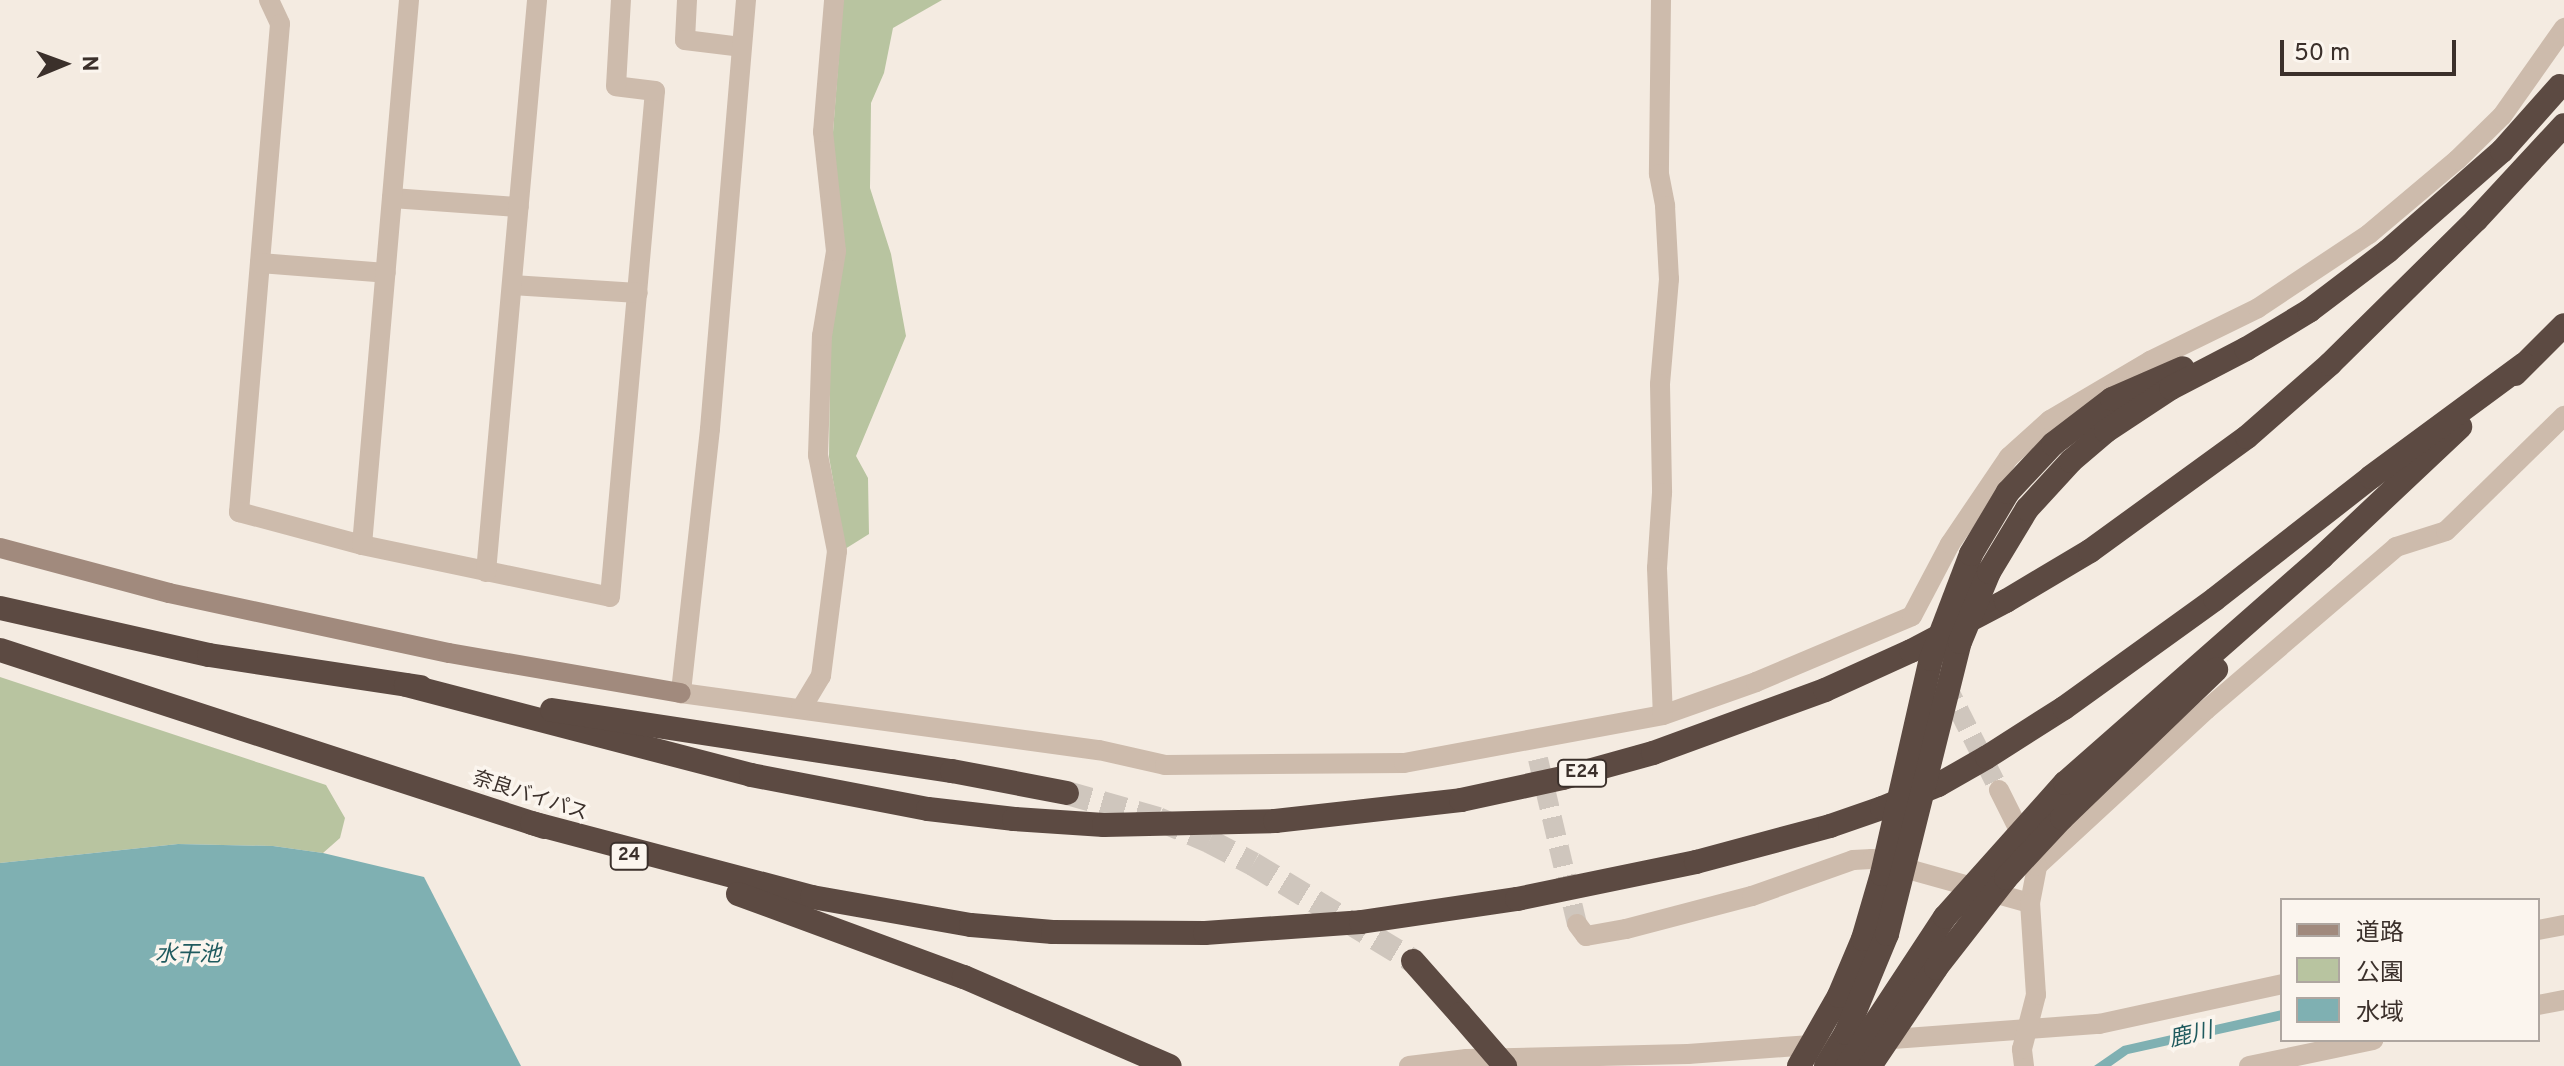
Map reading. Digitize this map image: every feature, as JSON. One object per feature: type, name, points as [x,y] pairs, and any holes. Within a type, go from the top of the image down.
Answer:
[{"type":"highway","points":[[1826,1066],[1846,1033],[1887,934],[1960,642],[2006,540],[2048,484],[2106,431],[2171,388],[2246,349],[2309,311],[2445,204],[2502,151],[2562,84]]},
{"type":"highway","name":"E24","points":[[406,685],[751,775],[928,809],[1014,819],[1104,825],[1275,821],[1461,800],[1563,778],[1653,753],[1825,690],[1925,644],[2090,551],[2247,437],[2330,364],[2476,220],[2564,125]]},
{"type":"highway","points":[[1847,1066],[1945,917],[2065,783],[2385,500],[2564,325]]},
{"type":"highway","points":[[1799,1066],[1839,996],[1863,939],[1882,874],[1931,659],[1971,554],[1989,521],[2033,463],[2085,417],[2142,384],[2246,349]]},
{"type":"highway","points":[[532,823],[827,900],[971,925],[1053,932],[1205,933],[1361,922],[1517,899],[1696,862],[1869,812],[1938,785],[1987,757],[2152,645],[2524,364]]},
{"type":"highway","points":[[1870,1066],[1936,968],[2015,868],[2062,818],[2228,658],[2322,557]]},
{"type":"highway","points":[[0,608],[209,655],[952,771],[1067,793]]},
{"type":"highway","name":"奈良バイパス","points":[[0,650],[532,823],[782,909],[964,977],[1170,1066]]},
{"type":"highway","points":[[1413,961],[1505,1066]]},
{"type":"street","points":[[269,0],[280,24],[239,512],[362,545],[610,597],[655,91],[616,86],[621,0]]},
{"type":"street","points":[[362,545],[409,0]]},
{"type":"street","points":[[486,572],[537,0]]},
{"type":"street","points":[[687,0],[685,40],[741,47]]},
{"type":"street","points":[[681,693],[710,429],[746,0]]},
{"type":"street","points":[[801,709],[821,676],[834,594],[837,551],[818,455],[822,336],[836,251],[823,132],[834,0]]},
{"type":"street","points":[[1661,0],[1659,174],[1665,206],[1669,279],[1660,384],[1662,493],[1657,568],[1663,715]]},
{"type":"street","points":[[0,548],[169,593],[434,650],[681,693],[1099,750],[1165,765],[1404,763],[1536,750],[1663,715],[1756,682],[1912,616],[1950,544],[1985,491],[2009,457],[2040,429],[2076,402],[2258,308],[2369,234],[2457,160],[2502,116],[2564,28]]},
{"type":"street","points":[[392,198],[519,207]]},
{"type":"street","points":[[260,263],[386,273]]},
{"type":"street","points":[[512,285],[638,293]]},
{"type":"street","points":[[2023,1057],[2026,1028],[2036,995],[2030,903],[2037,866],[2206,710],[2396,547],[2446,531],[2564,416]]},
{"type":"street","points":[[1999,790],[2037,866]]},
{"type":"street","points":[[1577,924],[1586,936],[1626,929],[1752,896],[1853,860],[1872,859],[2030,903]]},
{"type":"street","points":[[2540,930],[2564,925]]},
{"type":"street","points":[[1409,1066],[1467,1059],[1688,1054],[2099,1024],[2280,984]]},
{"type":"street","points":[[2540,1005],[2564,1000]]},
{"type":"street","points":[[2249,1066],[2363,1042]]},
{"type":"green space","points":[[843,0],[942,0],[893,28],[884,73],[871,103],[870,188],[891,254],[906,336],[856,456],[868,478],[869,534],[845,549],[829,457],[833,132]]},
{"type":"green space","points":[[0,677],[326,785],[345,818],[340,838],[323,853],[273,846],[178,844],[0,863]]},
{"type":"water","name":"水干池","points":[[178,844],[273,846],[323,853],[424,877],[521,1066],[0,1066],[0,863]]},
{"type":"water","name":"鹿川","points":[[2280,1010],[2280,1020],[2128,1054],[2111,1066],[2094,1066],[2123,1046]]},
{"type":"tunnel","points":[[1945,683],[1999,790]]},
{"type":"tunnel","points":[[1538,759],[1577,924]]},
{"type":"tunnel","points":[[1067,793],[1158,819],[1209,841],[1253,864],[1413,961]]}]
